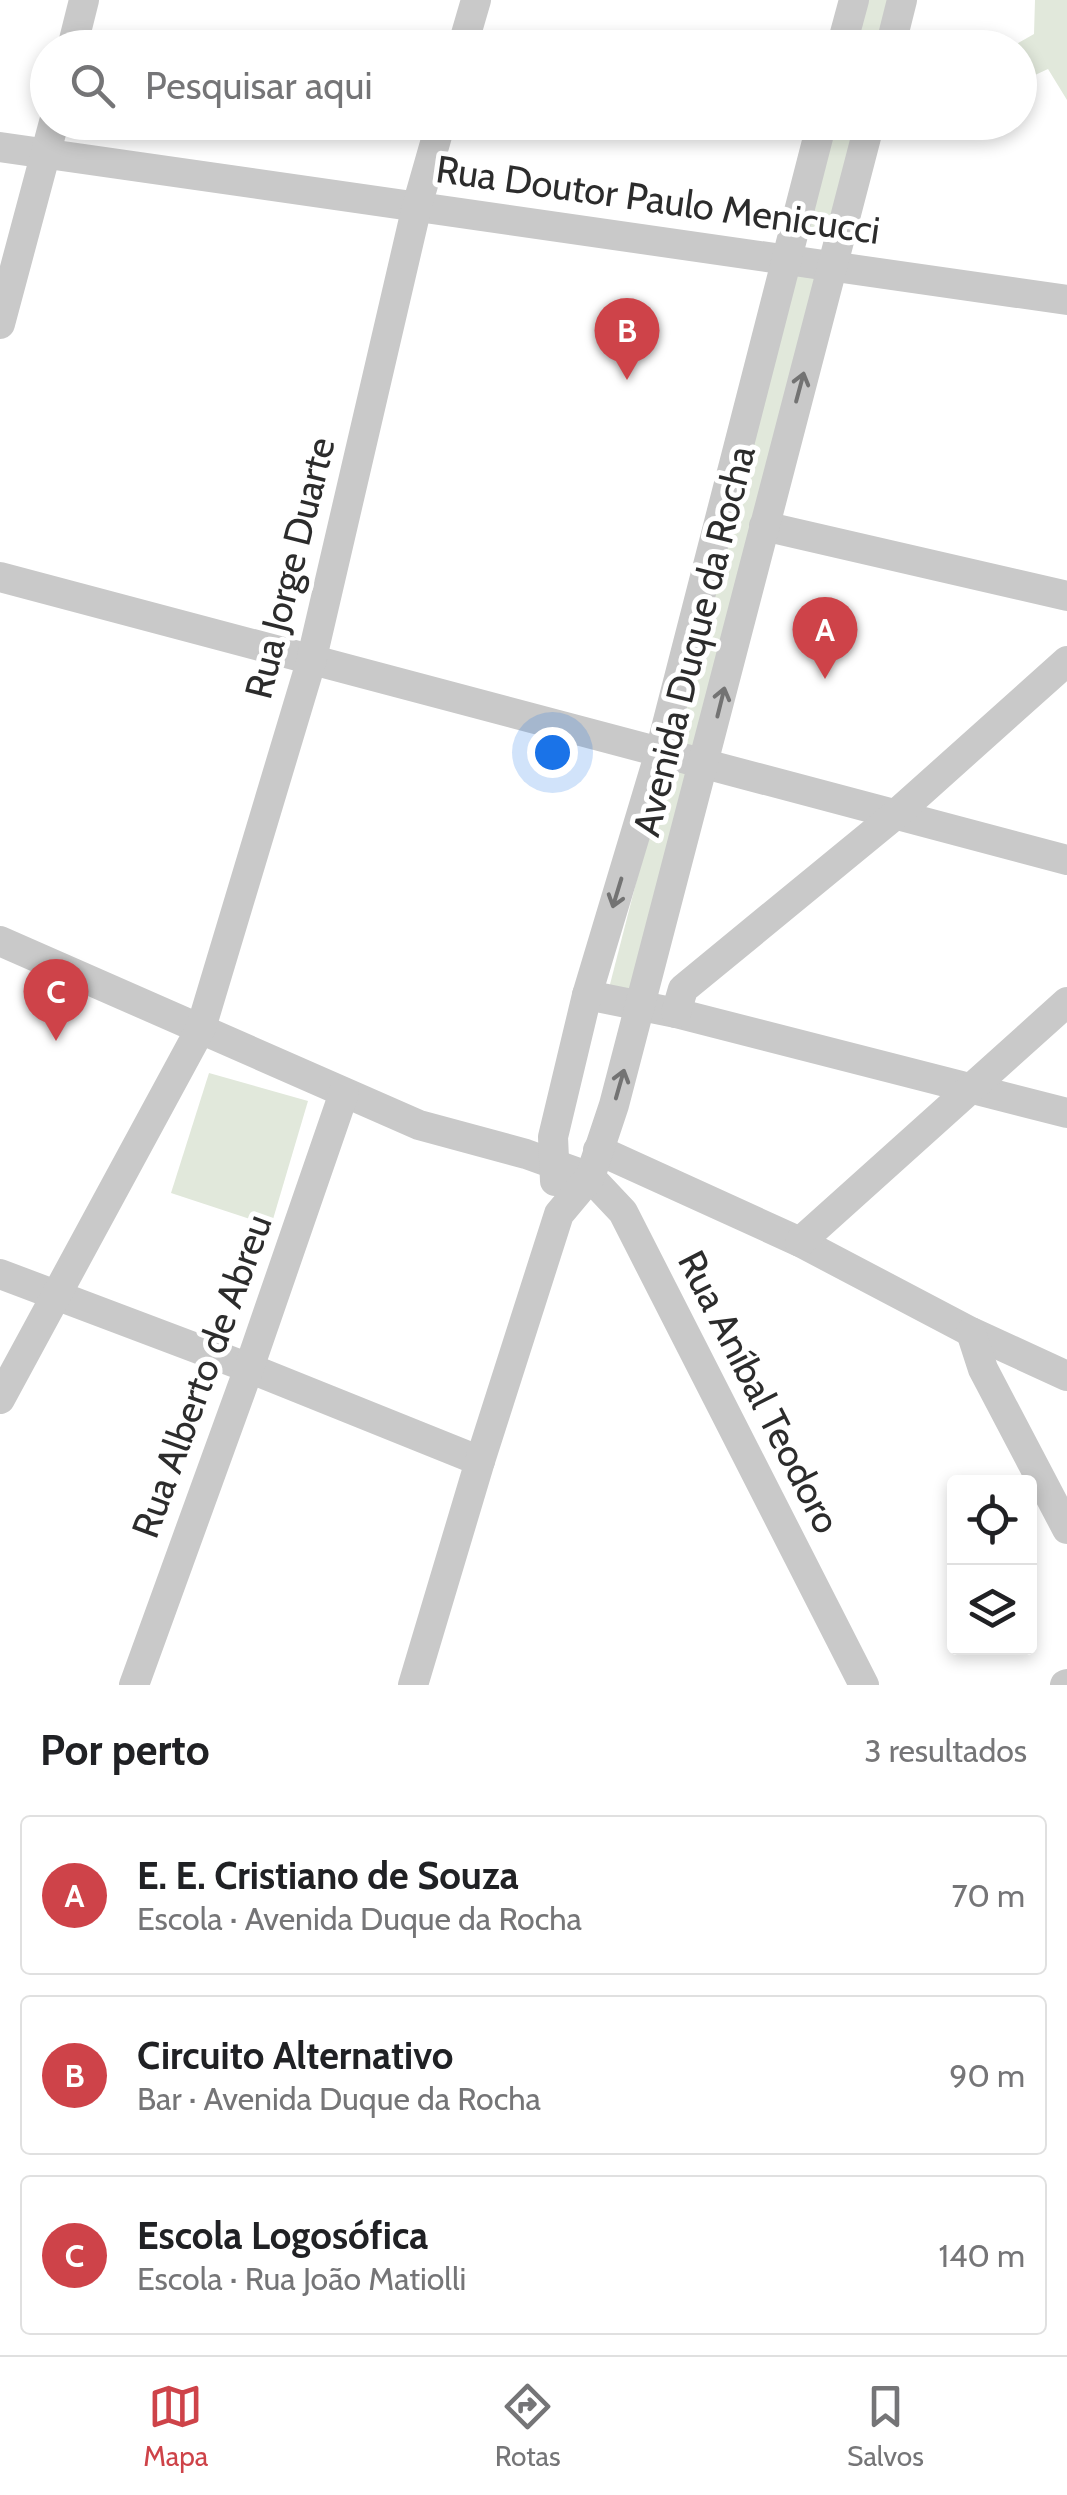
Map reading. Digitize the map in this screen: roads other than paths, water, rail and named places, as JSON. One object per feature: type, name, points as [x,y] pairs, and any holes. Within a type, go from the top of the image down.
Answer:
[{"type":"street","points":[[76,30],[84,0]]},
{"type":"street","points":[[467,30],[476,0]]},
{"type":"street","points":[[846,30],[854,0]]},
{"type":"street","points":[[894,30],[902,0]]},
{"type":"street","points":[[0,324],[49,140]]},
{"type":"street","name":"Rua Jorge Duarte","points":[[0,1399],[202,1028],[312,662],[417,206],[436,140]]},
{"type":"street","name":"Avenida Duque da Rocha","points":[[558,1214],[556,1120],[587,995],[660,752],[817,140]]},
{"type":"street","name":"Avenida Duque da Rocha","points":[[594,1163],[642,1008],[865,140]]},
{"type":"street","name":"Rua Doutor Paulo Menicucci","points":[[0,147],[1067,300]]},
{"type":"street","points":[[764,526],[1067,596]]},
{"type":"street","points":[[0,577],[1067,860]]},
{"type":"street","points":[[676,1013],[683,989],[895,814],[1067,660]]},
{"type":"street","points":[[0,940],[419,1125],[554,1165],[594,1163],[800,1242],[970,1332],[1067,1376]]},
{"type":"street","points":[[587,995],[676,1013],[1067,1113]]},
{"type":"street","points":[[800,1242],[1067,1002]]},
{"type":"street","name":"Rua Alberto de Abreu","points":[[134,1685],[250,1368],[344,1093]]},
{"type":"street","points":[[413,1685],[558,1214],[594,1163]]},
{"type":"street","name":"Rua Aníbal Teodoro","points":[[594,1163],[623,1212],[864,1685]]},
{"type":"street","points":[[0,1274],[250,1368],[480,1461]]},
{"type":"street","points":[[970,1332],[983,1369],[1067,1529]]},
{"type":"place","name":"Circuito Alternativo","points":[[627,380]]},
{"type":"place","name":"E. E. Cristiano de Souza","points":[[825,679]]},
{"type":"place","name":"Escola Logosófica","points":[[56,1041]]}]
